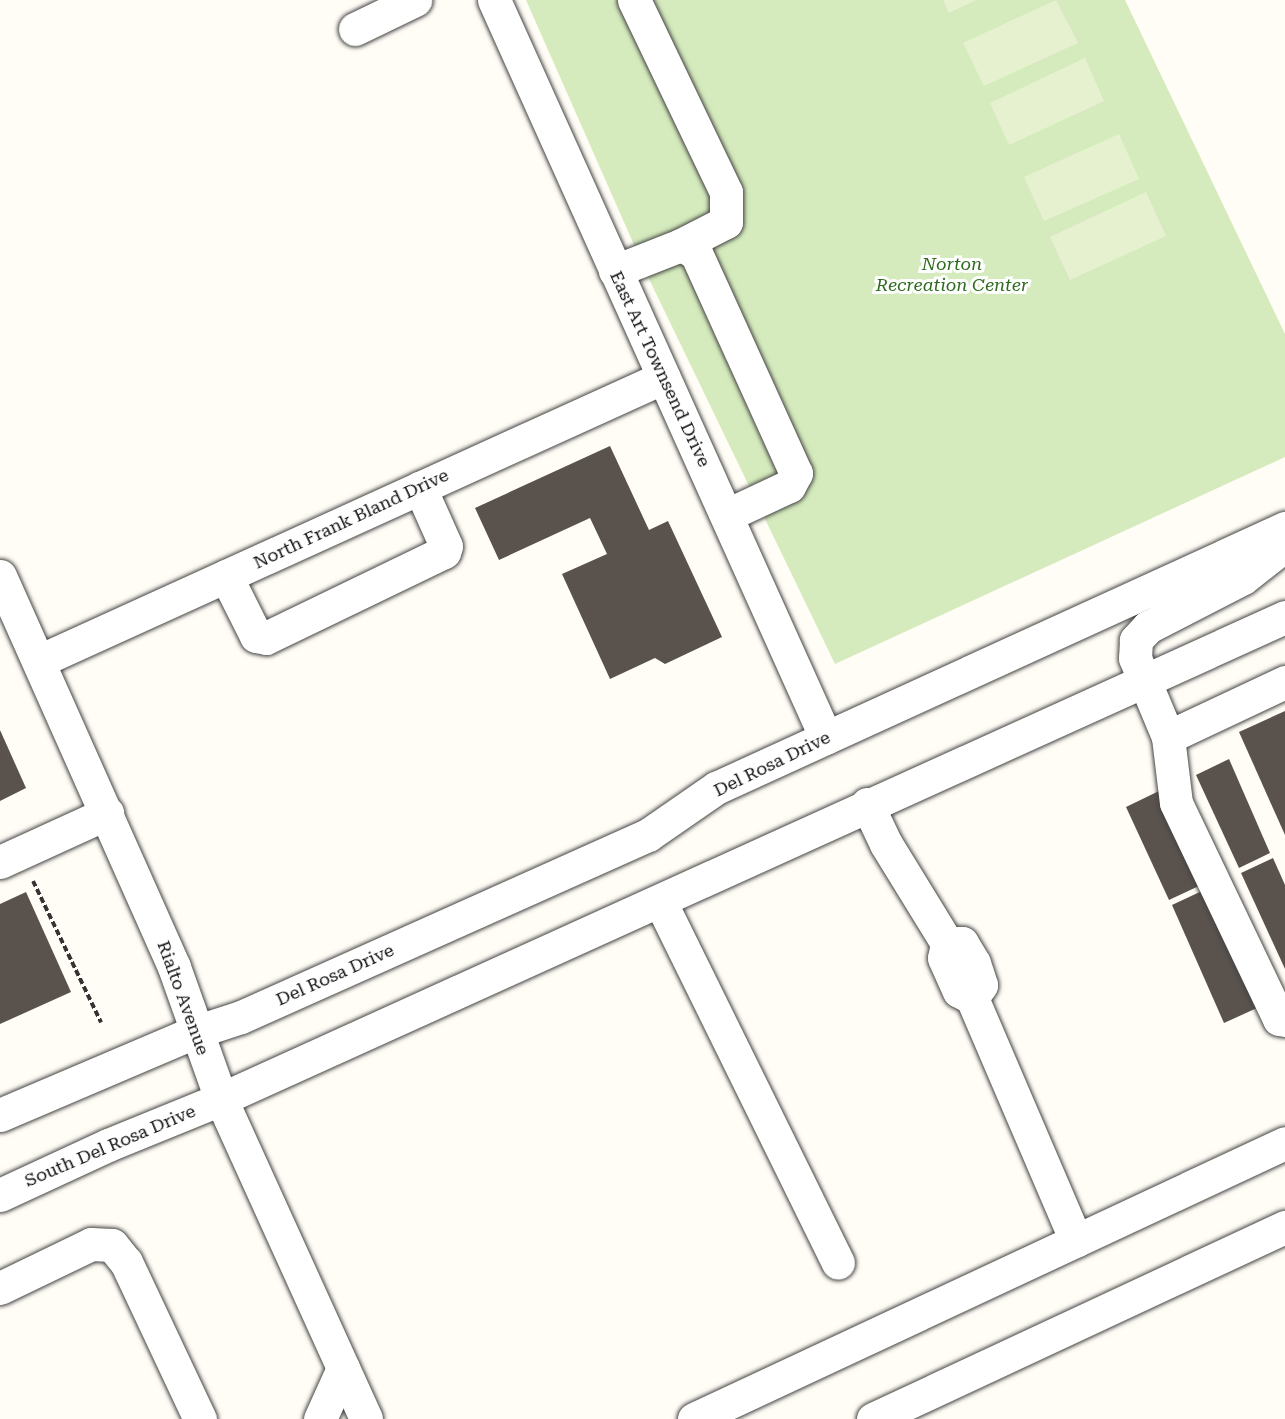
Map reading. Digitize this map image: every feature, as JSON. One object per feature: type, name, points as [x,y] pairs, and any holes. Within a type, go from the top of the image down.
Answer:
[{"type":"street","points":[[355,29],[415,0]]},
{"type":"street","name":"East Art Townsend Drive","points":[[494,0],[826,738]]},
{"type":"street","points":[[615,271],[681,245],[726,222],[726,192],[634,0]]},
{"type":"street","points":[[681,245],[696,253],[796,473],[789,486],[727,515]]},
{"type":"street","name":"North Frank Bland Drive","points":[[39,661],[664,377]]},
{"type":"street","points":[[226,576],[255,636],[266,638],[444,552],[446,546],[420,488]]},
{"type":"street","name":"Del Rosa Drive","points":[[195,1032],[241,1017],[648,835],[716,788],[1285,528]]},
{"type":"street","points":[[1285,545],[1243,578],[1148,627],[1136,640],[1135,658],[1168,737],[1176,803],[1279,1019],[1285,1020]]},
{"type":"street","name":"Rialto Avenue","points":[[0,576],[174,968],[195,1032],[221,1099],[366,1419]]},
{"type":"street","points":[[221,1099],[660,901],[867,804],[1285,617]]},
{"type":"street","points":[[1168,737],[1285,682]]},
{"type":"street","points":[[867,804],[886,844],[947,944],[962,943],[974,963],[981,985],[972,998],[1076,1241]]},
{"type":"street","points":[[0,861],[107,813]]},
{"type":"street","points":[[660,901],[838,1263]]},
{"type":"street","points":[[0,1115],[195,1032]]},
{"type":"street","name":"South Del Rosa Drive","points":[[0,1195],[108,1145],[221,1099]]},
{"type":"street","points":[[694,1419],[1285,1143]]},
{"type":"street","points":[[873,1419],[1285,1227]]},
{"type":"street","points":[[0,1288],[91,1244],[112,1245],[126,1262],[200,1419]]},
{"type":"street","points":[[320,1419],[343,1368]]},
{"type":"path","points":[[31,876],[101,1022]]},
{"type":"green space","name":"Norton Recreation Center","points":[[526,0],[1125,0],[1285,334],[1285,457],[835,664],[650,281]]},
{"type":"green space","points":[[943,0],[976,0],[949,13]]},
{"type":"green space","points":[[1056,0],[1078,43],[984,86],[963,43]]},
{"type":"green space","points":[[1085,58],[1104,101],[1009,145],[990,103]]},
{"type":"green space","points":[[1119,134],[1139,179],[1044,221],[1024,177]]},
{"type":"green space","points":[[1146,192],[1166,236],[1070,280],[1050,237]]},
{"type":"building","points":[[610,446],[649,530],[668,521],[722,637],[665,664],[655,658],[610,679],[562,574],[607,554],[590,518],[499,560],[475,508]]},
{"type":"building","points":[[1285,711],[1285,835],[1239,732]]},
{"type":"building","points":[[0,730],[26,788],[0,801]]},
{"type":"building","points":[[1229,759],[1270,853],[1239,868],[1196,775]]},
{"type":"building","points":[[1159,791],[1201,885],[1169,900],[1126,807]]},
{"type":"building","points":[[1273,858],[1285,885],[1285,969],[1241,873]]},
{"type":"building","points":[[1204,890],[1257,1008],[1224,1023],[1172,905]]},
{"type":"building","points":[[26,892],[71,992],[0,1024],[0,904]]}]
